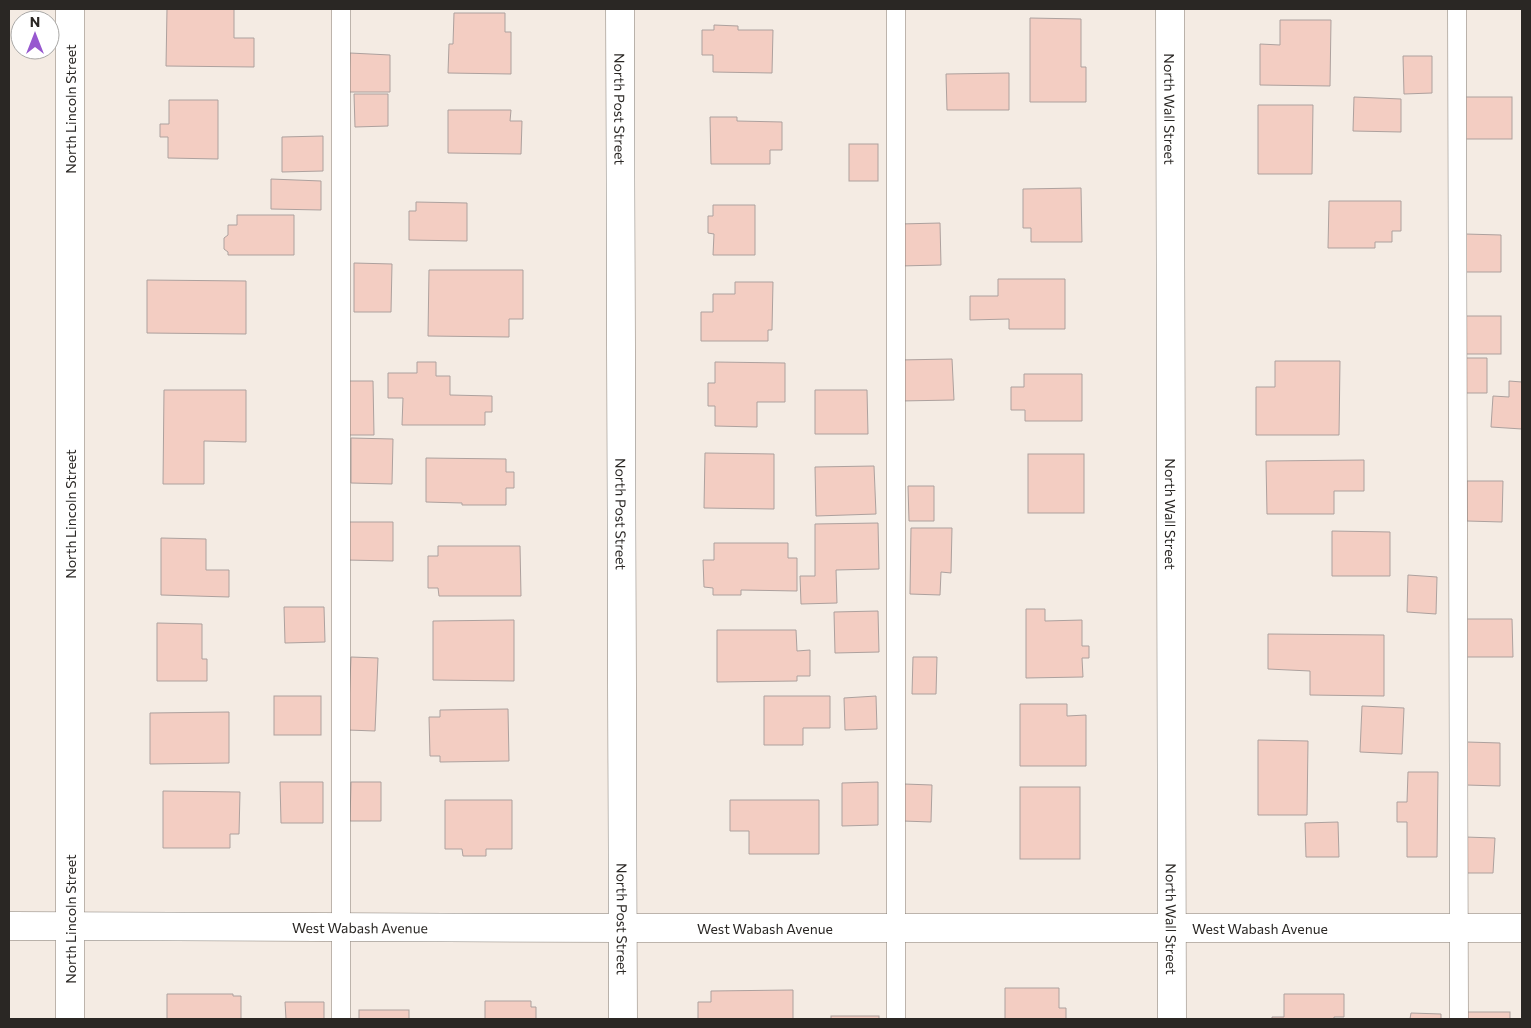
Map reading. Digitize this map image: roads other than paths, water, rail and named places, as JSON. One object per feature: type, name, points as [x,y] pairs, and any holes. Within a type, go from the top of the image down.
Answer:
[{"type":"street","name":"North Lincoln Street","points":[[70,9],[70,1019]]},
{"type":"street","name":"North Post Street","points":[[620,9],[623,1019]]},
{"type":"street","name":"North Wall Street","points":[[1170,9],[1172,1019]]},
{"type":"street","name":"West Wabash Avenue","points":[[9,926],[1522,928]]},
{"type":"lane","points":[[341,9],[341,1019]]},
{"type":"lane","points":[[896,9],[896,1019]]},
{"type":"lane","points":[[1457,9],[1459,1019]]}]
